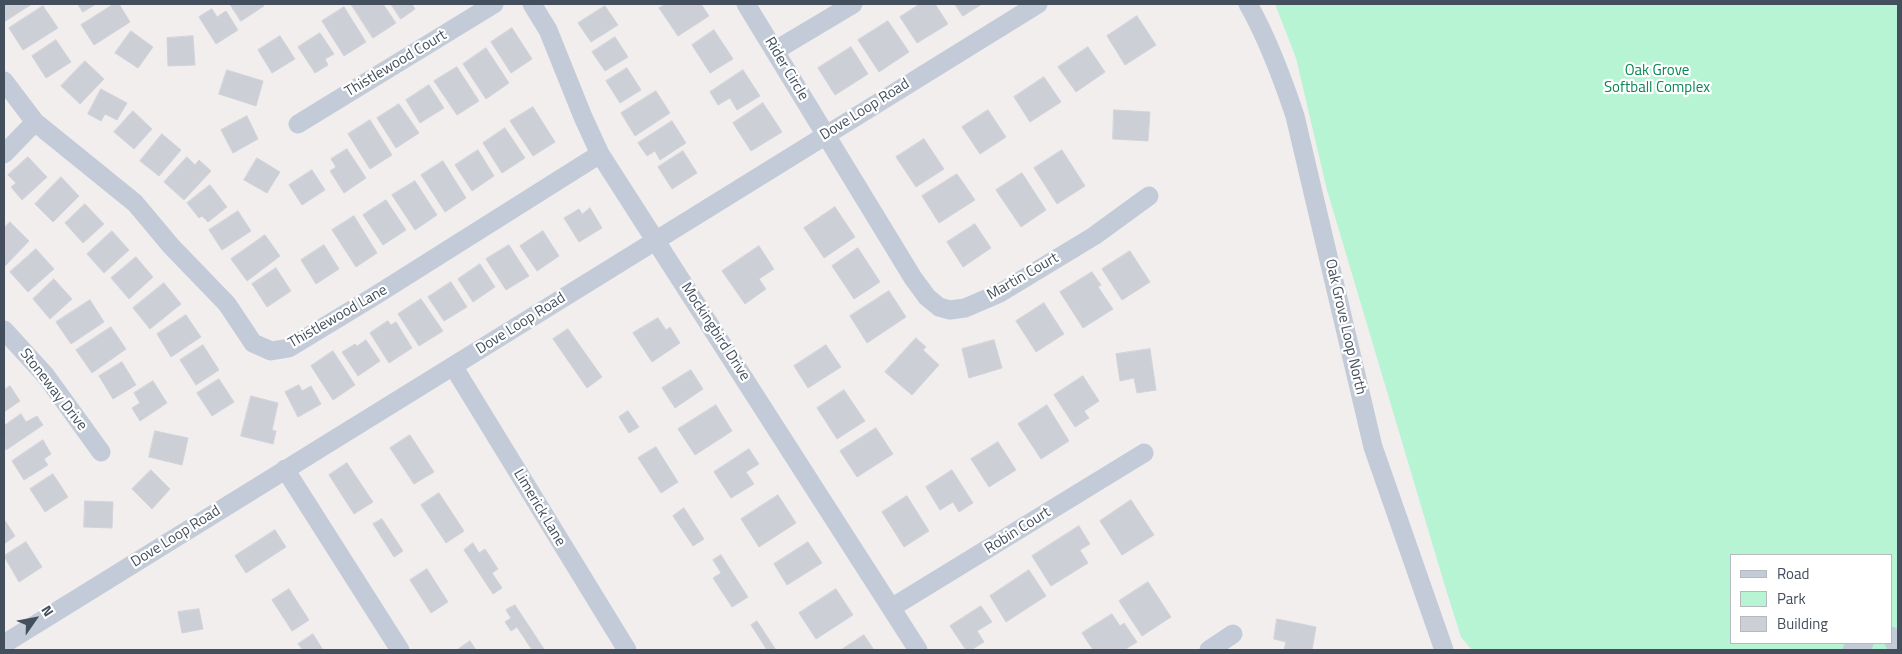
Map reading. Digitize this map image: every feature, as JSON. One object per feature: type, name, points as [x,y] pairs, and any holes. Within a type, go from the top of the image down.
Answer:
[{"type":"street","name":"Thistlewood Court","points":[[298,124],[494,4]]},
{"type":"street","name":"Mockingbird Drive","points":[[532,4],[548,30],[600,154],[918,650]]},
{"type":"street","name":"Rider Circle","points":[[746,4],[776,50],[825,135]]},
{"type":"street","points":[[776,50],[853,4]]},
{"type":"street","name":"Oak Grove Loop North","points":[[1248,4],[1262,28],[1279,68],[1295,116],[1373,447],[1444,650]]},
{"type":"street","name":"Dove Loop Road","points":[[4,644],[1033,5]]},
{"type":"street","name":"Thistlewood Lane","points":[[4,81],[35,122],[135,203],[171,246],[226,304],[254,343],[271,351],[289,348],[382,292],[600,154]]},
{"type":"street","points":[[4,154],[35,122]]},
{"type":"street","name":"Martin Court","points":[[825,135],[913,278],[928,297],[939,307],[950,310],[965,308],[1000,293],[1094,236],[1148,196]]},
{"type":"street","name":"Stoneway Drive","points":[[4,330],[46,376],[101,452]]},
{"type":"street","name":"Limerick Lane","points":[[453,366],[627,650]]},
{"type":"street","name":"Robin Court","points":[[891,608],[1144,453]]},
{"type":"street","points":[[285,469],[400,650]]},
{"type":"street","points":[[1209,650],[1233,634]]},
{"type":"street","points":[[1892,638],[1898,649]]},
{"type":"street","points":[[4,644],[7,650]]},
{"type":"green space","name":"Oak Grove Softball Complex","points":[[1275,4],[1898,4],[1898,650],[1472,650],[1461,637],[1327,190],[1296,58]]},
{"type":"building","points":[[4,4],[32,4],[4,22]]},
{"type":"building","points":[[78,4],[96,4],[83,12]]},
{"type":"building","points":[[114,4],[119,4],[130,22],[94,45],[81,25]]},
{"type":"building","points":[[230,4],[262,4],[264,6],[241,21]]},
{"type":"building","points":[[351,4],[383,4],[396,23],[373,38]]},
{"type":"building","points":[[391,4],[412,4],[415,9],[401,19]]},
{"type":"building","points":[[666,4],[701,4],[709,16],[678,36],[659,8]]},
{"type":"building","points":[[920,4],[935,4],[948,24],[917,43],[900,17]]},
{"type":"building","points":[[955,4],[982,4],[963,16]]},
{"type":"building","points":[[43,6],[58,28],[23,50],[9,28]]},
{"type":"building","points":[[605,6],[618,25],[591,42],[578,23]]},
{"type":"building","points":[[344,7],[366,42],[344,56],[322,21]]},
{"type":"building","points":[[212,9],[217,17],[226,11],[238,30],[216,44],[199,17]]},
{"type":"building","points":[[1137,16],[1156,45],[1125,65],[1107,36]]},
{"type":"building","points":[[888,21],[909,52],[879,72],[858,40]]},
{"type":"building","points":[[512,28],[532,59],[511,73],[491,42]]},
{"type":"building","points":[[714,30],[733,59],[710,73],[692,45]]},
{"type":"building","points":[[131,31],[153,47],[138,68],[115,53]]},
{"type":"building","points":[[320,33],[334,54],[325,59],[328,65],[315,73],[298,47]]},
{"type":"building","points":[[193,36],[195,65],[168,66],[167,38]]},
{"type":"building","points":[[280,36],[295,59],[272,73],[258,50]]},
{"type":"building","points":[[615,37],[628,57],[605,71],[592,52]]},
{"type":"building","points":[[56,40],[71,62],[46,78],[32,56]]},
{"type":"building","points":[[851,47],[868,74],[835,95],[818,68]]},
{"type":"building","points":[[1088,47],[1105,72],[1076,92],[1058,67]]},
{"type":"building","points":[[486,48],[509,83],[486,99],[463,64]]},
{"type":"building","points":[[85,61],[104,79],[80,104],[61,86]]},
{"type":"building","points":[[457,67],[479,101],[457,115],[434,81]]},
{"type":"building","points":[[627,68],[641,90],[620,103],[606,81]]},
{"type":"building","points":[[227,70],[263,81],[256,106],[219,94]]},
{"type":"building","points":[[743,70],[760,96],[737,110],[730,98],[718,105],[710,92]]},
{"type":"building","points":[[1044,77],[1061,102],[1030,122],[1014,97]]},
{"type":"building","points":[[429,85],[444,108],[420,123],[406,100]]},
{"type":"building","points":[[101,89],[127,103],[117,120],[105,114],[101,121],[88,114]]},
{"type":"building","points":[[656,91],[670,113],[635,136],[621,113]]},
{"type":"building","points":[[763,103],[782,132],[751,151],[733,123]]},
{"type":"building","points":[[399,104],[419,133],[396,148],[377,118]]},
{"type":"building","points":[[533,107],[555,142],[533,156],[510,121]]},
{"type":"building","points":[[988,110],[1006,137],[980,154],[962,127]]},
{"type":"building","points":[[1114,110],[1150,112],[1148,141],[1113,139]]},
{"type":"building","points":[[133,111],[152,129],[134,149],[114,132]]},
{"type":"building","points":[[247,116],[258,139],[233,153],[221,130]]},
{"type":"building","points":[[370,120],[392,155],[370,169],[348,134]]},
{"type":"building","points":[[672,121],[686,143],[660,160],[655,151],[647,156],[638,143]]},
{"type":"building","points":[[505,128],[525,158],[502,173],[483,143]]},
{"type":"building","points":[[162,134],[181,150],[159,176],[140,161]]},
{"type":"building","points":[[924,139],[944,169],[916,187],[896,157]]},
{"type":"building","points":[[347,149],[366,178],[344,193],[330,171],[336,167],[331,159]]},
{"type":"building","points":[[478,150],[494,176],[472,191],[455,165]]},
{"type":"building","points":[[1062,150],[1085,186],[1057,204],[1034,168]]},
{"type":"building","points":[[683,151],[697,173],[672,189],[658,167]]},
{"type":"building","points":[[28,157],[47,177],[22,200],[11,187],[16,183],[8,175]]},
{"type":"building","points":[[187,157],[195,165],[199,160],[211,171],[184,200],[164,182]]},
{"type":"building","points":[[257,158],[280,172],[267,193],[244,180]]},
{"type":"building","points":[[443,161],[466,198],[445,212],[421,175]]},
{"type":"building","points":[[312,170],[325,190],[302,205],[289,185]]},
{"type":"building","points":[[1022,173],[1046,210],[1021,227],[996,190]]},
{"type":"building","points":[[957,174],[975,200],[939,223],[922,196]]},
{"type":"building","points":[[61,177],[79,196],[53,222],[35,204]]},
{"type":"building","points":[[415,181],[437,215],[415,230],[392,195]]},
{"type":"building","points":[[210,185],[227,207],[208,222],[202,216],[199,218],[187,203]]},
{"type":"building","points":[[386,200],[406,230],[383,245],[363,215]]},
{"type":"building","points":[[85,204],[104,224],[83,243],[65,223]]},
{"type":"building","points":[[835,207],[855,237],[824,258],[804,228]]},
{"type":"building","points":[[590,208],[602,228],[579,242],[564,218],[579,209],[582,214]]},
{"type":"building","points":[[238,211],[251,231],[222,250],[209,230]]},
{"type":"building","points":[[354,216],[377,253],[356,267],[332,230]]},
{"type":"building","points":[[10,222],[29,241],[4,267],[4,228]]},
{"type":"building","points":[[975,224],[991,248],[963,267],[947,242]]},
{"type":"building","points":[[112,231],[129,250],[104,273],[87,254]]},
{"type":"building","points":[[543,231],[559,256],[537,271],[520,246]]},
{"type":"building","points":[[265,235],[280,256],[247,281],[231,259]]},
{"type":"building","points":[[324,245],[339,269],[316,284],[301,260]]},
{"type":"building","points":[[509,245],[529,276],[506,290],[486,259]]},
{"type":"building","points":[[759,246],[774,269],[759,279],[766,289],[745,304],[722,271]]},
{"type":"building","points":[[858,248],[880,282],[854,299],[832,266]]},
{"type":"building","points":[[36,249],[54,269],[28,292],[10,272]]},
{"type":"building","points":[[1130,251],[1150,282],[1122,300],[1102,269]]},
{"type":"building","points":[[136,257],[153,277],[129,299],[111,278]]},
{"type":"building","points":[[480,264],[495,287],[473,302],[458,279]]},
{"type":"building","points":[[276,268],[291,291],[267,307],[252,284]]},
{"type":"building","points":[[1092,272],[1101,285],[1098,287],[1113,309],[1083,328],[1060,292]]},
{"type":"building","points":[[54,279],[72,299],[50,319],[33,299]]},
{"type":"building","points":[[451,282],[467,307],[444,321],[428,297]]},
{"type":"building","points":[[164,283],[181,304],[150,329],[133,308]]},
{"type":"building","points":[[889,291],[906,317],[867,343],[850,316]]},
{"type":"building","points":[[421,299],[443,331],[419,346],[398,314]]},
{"type":"building","points":[[90,300],[104,322],[71,344],[56,322]]},
{"type":"building","points":[[1044,303],[1064,334],[1036,352],[1016,321]]},
{"type":"building","points":[[186,315],[201,337],[171,357],[157,334]]},
{"type":"building","points":[[658,318],[666,330],[670,327],[680,343],[652,362],[633,333]]},
{"type":"building","points":[[388,321],[391,325],[396,322],[412,348],[389,363],[370,333]]},
{"type":"building","points":[[111,327],[126,349],[92,373],[76,350]]},
{"type":"building","points":[[568,329],[602,377],[587,388],[553,339]]},
{"type":"building","points":[[916,338],[926,347],[923,350],[939,365],[912,395],[885,372]]},
{"type":"building","points":[[366,340],[380,361],[358,376],[342,352]]},
{"type":"building","points":[[994,340],[1002,368],[969,378],[962,349]]},
{"type":"building","points":[[203,345],[219,370],[196,385],[180,360]]},
{"type":"building","points":[[826,345],[841,367],[808,388],[794,366]]},
{"type":"building","points":[[1150,349],[1156,390],[1137,393],[1134,378],[1120,381],[1116,354]]},
{"type":"building","points":[[333,351],[355,385],[333,400],[311,366]]},
{"type":"building","points":[[122,362],[136,385],[113,399],[99,376]]},
{"type":"building","points":[[691,370],[703,389],[675,408],[662,388]]},
{"type":"building","points":[[1083,376],[1099,401],[1084,411],[1089,418],[1075,427],[1054,395]]},
{"type":"building","points":[[219,379],[234,402],[212,416],[197,393]]},
{"type":"building","points":[[153,381],[167,403],[140,421],[132,408],[140,403],[134,393]]},
{"type":"building","points":[[299,385],[302,391],[311,386],[321,404],[298,417],[285,392]]},
{"type":"building","points":[[10,386],[20,401],[4,412],[4,390]]},
{"type":"building","points":[[844,390],[865,421],[837,439],[817,408]]},
{"type":"building","points":[[251,396],[278,403],[272,430],[276,431],[273,444],[241,436]]},
{"type":"building","points":[[716,405],[732,431],[695,455],[678,429]]},
{"type":"building","points":[[1047,405],[1069,441],[1041,459],[1018,424]]},
{"type":"building","points":[[628,411],[639,427],[629,433],[619,417]]},
{"type":"building","points":[[21,414],[26,422],[37,416],[43,425],[6,450],[4,426]]},
{"type":"building","points":[[876,428],[893,454],[857,477],[840,451]]},
{"type":"building","points":[[155,431],[188,438],[182,465],[149,457]]},
{"type":"building","points":[[410,435],[434,472],[414,484],[390,448]]},
{"type":"building","points":[[43,440],[51,454],[44,459],[48,465],[24,480],[12,461]]},
{"type":"building","points":[[998,442],[1016,470],[989,487],[971,459]]},
{"type":"building","points":[[656,447],[678,482],[661,493],[638,458]]},
{"type":"building","points":[[749,449],[759,464],[746,472],[754,484],[731,498],[714,472]]},
{"type":"building","points":[[347,463],[373,502],[354,514],[329,475]]},
{"type":"building","points":[[151,470],[170,489],[152,509],[132,489]]},
{"type":"building","points":[[952,470],[973,503],[959,512],[953,502],[940,510],[926,487]]},
{"type":"building","points":[[53,474],[68,497],[45,512],[30,489]]},
{"type":"building","points":[[439,493],[464,531],[446,543],[421,505]]},
{"type":"building","points":[[778,495],[796,523],[759,547],[741,519]]},
{"type":"building","points":[[907,496],[929,531],[904,547],[882,512]]},
{"type":"building","points":[[1131,500],[1154,535],[1122,555],[1100,521]]},
{"type":"building","points":[[85,501],[113,502],[112,528],[84,527]]},
{"type":"building","points":[[684,508],[704,539],[693,546],[673,516]]},
{"type":"building","points":[[4,519],[15,536],[4,544]]},
{"type":"building","points":[[382,519],[403,551],[394,557],[373,524]]},
{"type":"building","points":[[1079,526],[1090,544],[1080,550],[1088,563],[1051,586],[1032,556]]},
{"type":"building","points":[[275,530],[286,547],[246,573],[235,556]]},
{"type":"building","points":[[26,542],[42,567],[19,582],[4,556]]},
{"type":"building","points":[[808,542],[822,563],[787,585],[774,564]]},
{"type":"building","points":[[473,543],[479,553],[485,549],[498,569],[492,573],[502,588],[493,594],[464,550]]},
{"type":"building","points":[[721,555],[748,597],[732,607],[713,578],[721,573],[713,560]]},
{"type":"building","points":[[427,569],[448,602],[431,613],[410,580]]},
{"type":"building","points":[[1029,570],[1046,596],[1006,622],[990,596]]},
{"type":"building","points":[[1148,582],[1171,617],[1142,636],[1119,601]]},
{"type":"building","points":[[289,589],[309,620],[292,631],[272,600]]},
{"type":"building","points":[[836,589],[853,615],[816,639],[799,613]]},
{"type":"building","points":[[515,605],[544,649],[532,650],[517,627],[511,631],[505,622],[511,618],[506,610]]},
{"type":"building","points":[[981,606],[992,622],[977,631],[984,642],[971,650],[966,650],[950,626]]},
{"type":"building","points":[[199,609],[203,629],[182,633],[178,612]]},
{"type":"building","points":[[1112,614],[1120,626],[1124,623],[1137,642],[1124,650],[1093,650],[1082,633]]},
{"type":"building","points":[[1277,619],[1316,627],[1312,650],[1284,650],[1286,642],[1274,639]]},
{"type":"building","points":[[757,621],[776,650],[767,650],[751,625]]},
{"type":"building","points":[[313,634],[323,650],[303,650],[298,644]]},
{"type":"building","points":[[864,635],[874,650],[841,650]]},
{"type":"building","points":[[470,641],[476,650],[457,650]]}]
